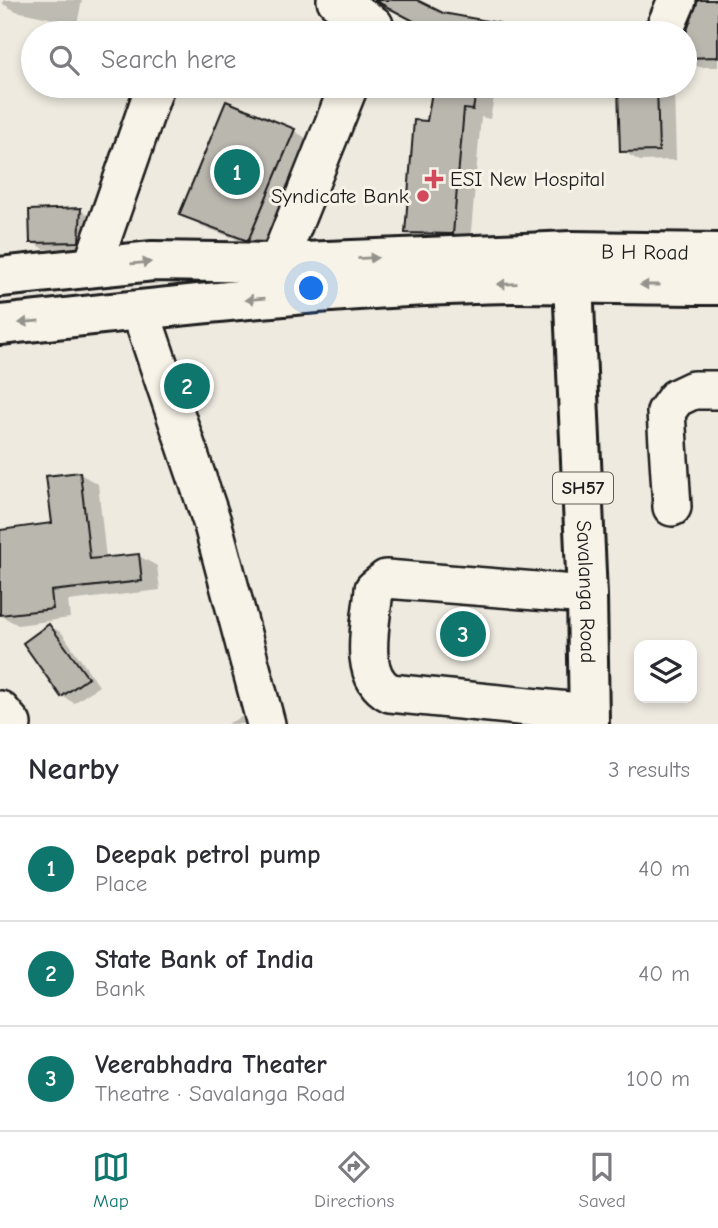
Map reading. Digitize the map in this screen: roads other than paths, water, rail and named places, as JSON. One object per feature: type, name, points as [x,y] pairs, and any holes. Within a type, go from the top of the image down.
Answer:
[{"type":"main road","name":"B H Road","points":[[573,268],[718,253]]},
{"type":"main road","points":[[0,277],[153,261],[573,268],[718,285]]},
{"type":"main road","points":[[0,325],[140,310],[512,283],[573,268]]},
{"type":"main road","name":"Savalanga Road","points":[[573,268],[587,595],[589,718]]},
{"type":"street","points":[[336,0],[376,19]]},
{"type":"street","points":[[668,21],[677,0]]},
{"type":"street","points":[[92,267],[151,98]]},
{"type":"street","points":[[278,263],[344,98]]},
{"type":"street","points":[[140,310],[213,525],[266,724]]},
{"type":"street","points":[[671,508],[666,412],[676,398],[693,390],[718,390]]},
{"type":"street","points":[[587,595],[386,579],[374,589],[369,660],[378,684],[390,694],[589,718]]},
{"type":"street","points":[[0,710],[12,724]]},
{"type":"place","name":"Deepak petrol pump","points":[[237,172]]},
{"type":"place","name":"ESI New Hospital","points":[[434,179]]},
{"type":"place","name":"Syndicate Bank","points":[[423,196]]},
{"type":"place","name":"State Bank of India","points":[[187,386]]},
{"type":"place","name":"Veerabhadra Theater","points":[[463,634]]}]
